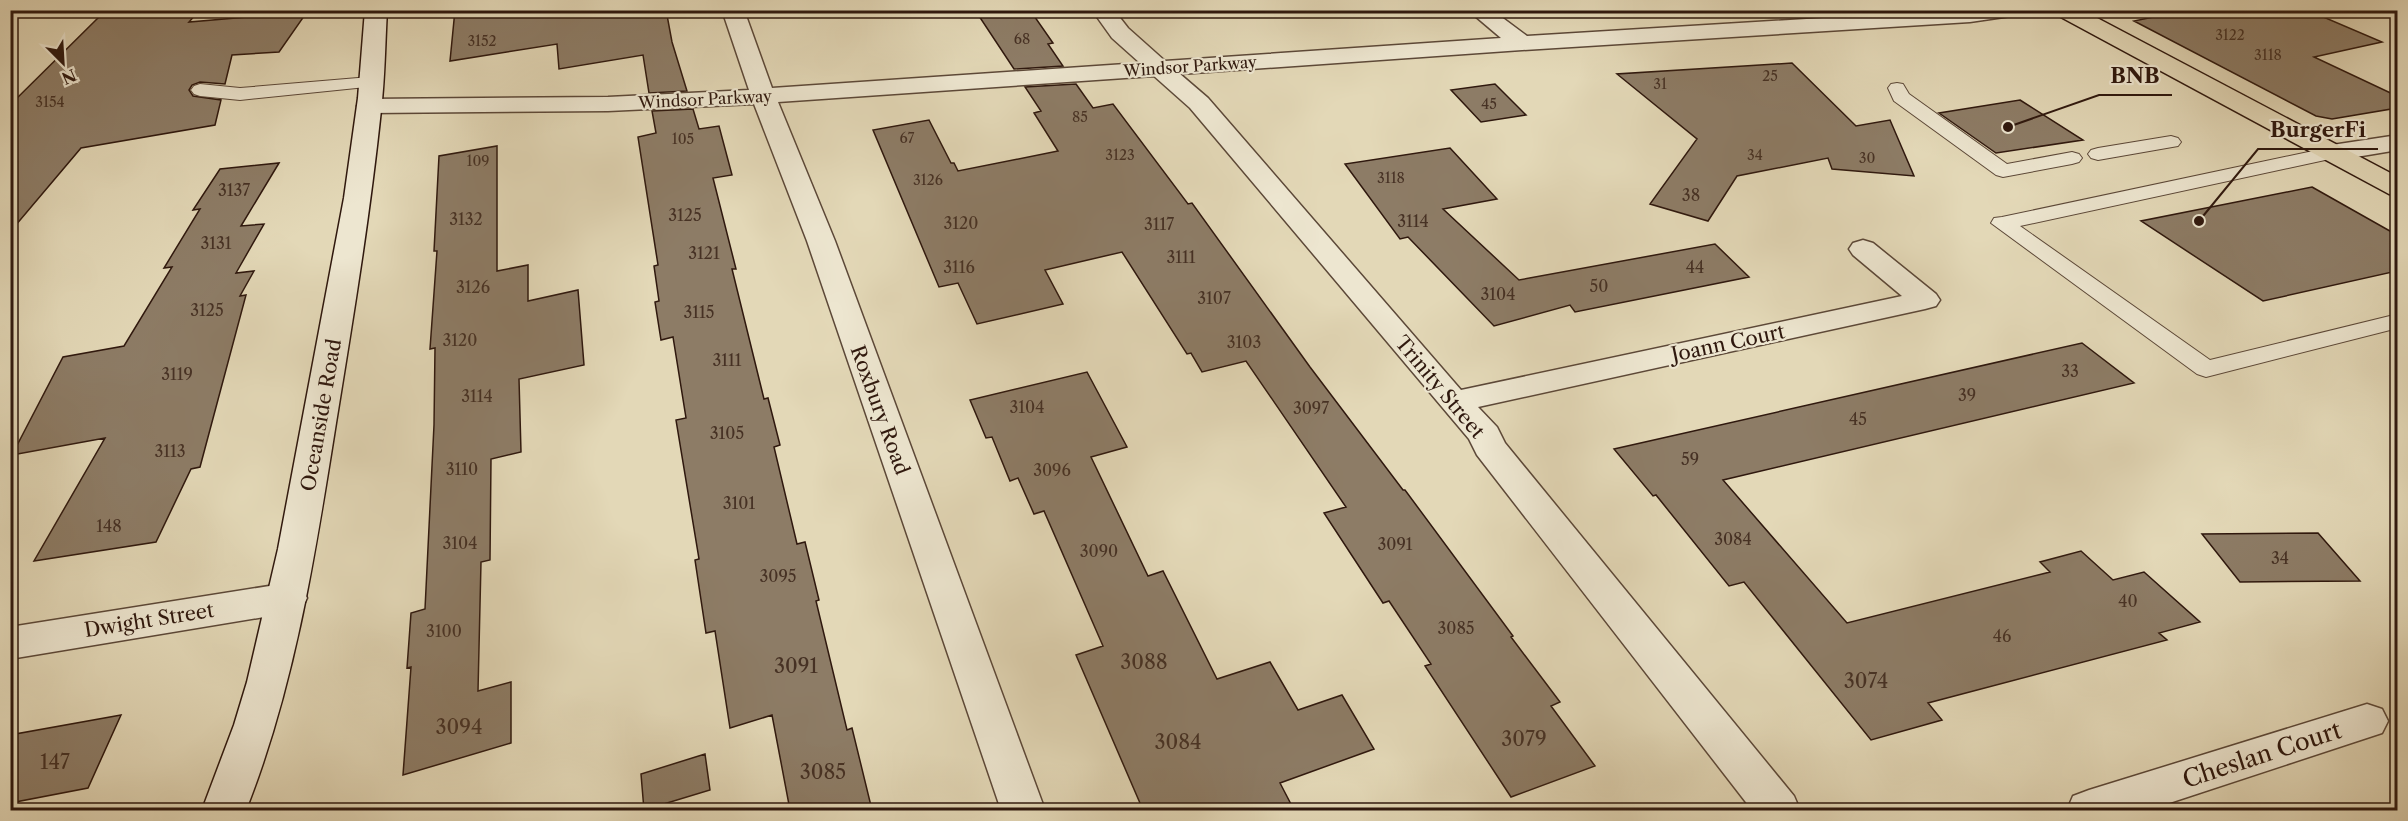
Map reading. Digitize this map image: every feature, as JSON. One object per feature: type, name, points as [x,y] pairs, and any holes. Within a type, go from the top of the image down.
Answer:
[{"type":"main road","points":[[2065,10],[2397,188]]},
{"type":"street","name":"Oceanside Road","points":[[224,810],[237,781],[265,690],[288,598],[351,242],[370,94],[376,10]]},
{"type":"street","name":"Roxbury Road","points":[[733,10],[763,96],[821,241],[1023,810]]},
{"type":"street","name":"Trinity Street","points":[[1102,10],[1120,33],[1199,103],[1454,402],[1485,435],[1489,447],[1778,810]]},
{"type":"street","points":[[1478,10],[1522,43]]},
{"type":"street","name":"Windsor Parkway","points":[[370,94],[608,104],[971,84],[1159,68],[1522,43],[1970,16],[2010,10]]},
{"type":"street","points":[[2332,153],[2397,142]]},
{"type":"street","name":"Joann Court","points":[[1454,402],[1924,300],[1863,249]]},
{"type":"street","name":"Dwight Street","points":[[10,643],[288,598]]},
{"type":"street","name":"Cheslan Court","points":[[2089,810],[2367,721]]},
{"type":"lane","points":[[1896,88],[1901,97],[2003,171],[2072,158]]},
{"type":"lane","points":[[200,90],[240,94],[370,94]]},
{"type":"lane","points":[[2098,154],[2171,142]]},
{"type":"lane","points":[[2332,153],[2002,223],[2206,369],[2397,321]]},
{"type":"building","points":[[455,10],[662,10],[663,15],[667,15],[672,42],[687,91],[649,93],[643,55],[559,69],[557,44],[450,61]]},
{"type":"building","points":[[975,10],[1030,10],[1053,43],[1048,44],[1063,66],[1014,69]]},
{"type":"building","points":[[2187,10],[2307,10],[2382,42],[2314,57],[2397,96],[2397,108],[2332,119],[2316,116],[2134,21]]},
{"type":"building","points":[[198,12],[189,22],[307,12],[279,52],[232,55],[225,84],[200,82],[192,85],[189,90],[193,96],[221,100],[215,125],[81,148],[10,232],[10,105],[99,17]]},
{"type":"building","points":[[1792,63],[1856,126],[1890,120],[1914,176],[1832,169],[1828,158],[1737,176],[1708,221],[1650,204],[1697,139],[1617,74]]},
{"type":"building","points":[[1076,84],[1093,108],[1113,104],[1188,204],[1192,203],[1310,367],[1513,636],[1511,637],[1560,702],[1551,706],[1595,766],[1511,797],[1425,666],[1431,664],[1389,601],[1383,603],[1324,513],[1346,507],[1246,361],[1202,372],[1191,353],[1187,354],[1122,252],[1045,270],[1063,304],[977,324],[958,283],[939,287],[873,130],[929,120],[951,163],[954,163],[958,171],[1058,151],[1034,113],[1041,111],[1025,87]]},
{"type":"building","points":[[1495,84],[1526,115],[1481,122],[1451,90]]},
{"type":"building","points":[[2020,100],[2083,140],[1996,153],[1939,113]]},
{"type":"building","points":[[693,109],[699,129],[719,126],[732,175],[713,178],[736,269],[732,269],[764,399],[768,398],[780,445],[774,447],[797,544],[805,542],[819,600],[816,601],[847,730],[852,728],[872,810],[790,810],[772,715],[730,728],[715,631],[706,633],[695,560],[699,559],[676,420],[686,418],[673,337],[661,340],[655,302],[659,301],[654,266],[658,265],[638,137],[656,133],[652,111]]},
{"type":"building","points":[[497,146],[497,271],[528,265],[528,301],[578,290],[584,365],[519,379],[521,452],[491,459],[490,560],[481,562],[478,691],[511,682],[511,743],[403,775],[411,667],[407,668],[411,613],[425,609],[434,425],[435,348],[430,349],[437,251],[434,251],[439,156]]},
{"type":"building","points":[[1450,148],[1497,199],[1443,209],[1519,280],[1715,244],[1749,277],[1575,312],[1570,305],[1494,326],[1408,237],[1400,239],[1345,164]]},
{"type":"building","points":[[279,163],[241,226],[264,224],[236,273],[254,271],[240,296],[246,295],[200,467],[191,469],[156,542],[34,561],[105,438],[12,455],[63,357],[124,346],[172,267],[164,268],[200,209],[193,210],[220,169]]},
{"type":"building","points":[[2312,187],[2397,235],[2397,271],[2263,301],[2141,221]]},
{"type":"building","points":[[2082,343],[2134,383],[1723,480],[1847,623],[2050,572],[2040,562],[2081,551],[2113,580],[2144,572],[2200,622],[2159,633],[2167,640],[1928,703],[1942,720],[1871,740],[1744,582],[1729,586],[1656,495],[1653,496],[1614,449]]},
{"type":"building","points":[[1087,372],[1127,447],[1091,457],[1148,576],[1163,571],[1217,679],[1270,662],[1298,710],[1342,695],[1374,749],[1280,783],[1294,810],[1143,810],[1076,655],[1103,646],[1044,511],[1034,514],[1018,478],[1010,481],[992,437],[986,438],[970,400]]},
{"type":"building","points":[[2318,533],[2360,581],[2240,582],[2202,534]]},
{"type":"building","points":[[121,715],[88,788],[10,803],[10,735]]},
{"type":"building","points":[[705,754],[710,790],[644,810],[641,774]]},
{"type":"place","name":"BNB","points":[[2008,127]]},
{"type":"place","name":"BurgerFi","points":[[2199,221]]}]
